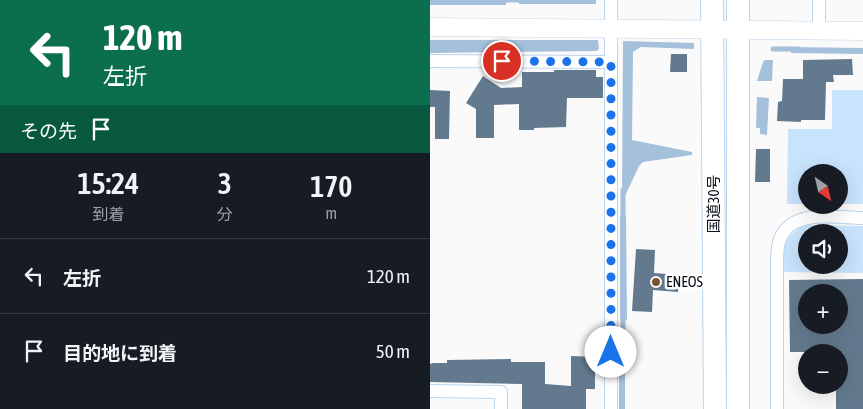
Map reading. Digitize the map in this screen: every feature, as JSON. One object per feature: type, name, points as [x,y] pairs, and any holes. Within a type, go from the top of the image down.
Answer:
[{"type":"highway","name":"国道30号","points":[[712,0],[715,409]]},
{"type":"highway","name":"国道30号","points":[[738,0],[738,409]]},
{"type":"street","points":[[611,0],[611,409]]},
{"type":"street","points":[[819,0],[819,31]]},
{"type":"street","points":[[430,27],[863,31]]},
{"type":"street","points":[[430,61],[611,62]]},
{"type":"street","points":[[777,409],[777,262],[780,238],[788,227],[798,220],[810,218],[863,218]]},
{"type":"street","points":[[430,391],[500,392],[501,409]]},
{"type":"shaded area","points":[[430,0],[506,0],[506,5],[430,5]]},
{"type":"shaded area","points":[[519,0],[596,0],[596,4],[519,4]]},
{"type":"shaded area","points":[[430,40],[598,40],[599,49],[596,51],[430,53]]},
{"type":"shaded area","points":[[623,41],[694,43],[694,49],[641,47],[633,52],[632,140],[692,152],[692,155],[643,162],[639,166],[625,196],[622,195]]},
{"type":"shaded area","points":[[791,47],[863,48],[863,54],[791,53]]},
{"type":"shaded area","points":[[765,60],[773,60],[772,81],[757,81],[763,62]]},
{"type":"shaded area","points":[[832,90],[863,90],[863,204],[848,204],[848,164],[798,164],[798,204],[787,204],[788,129],[832,129]]},
{"type":"shaded area","points":[[757,97],[769,98],[767,135],[760,134],[760,128],[756,128]]},
{"type":"shaded area","points":[[620,215],[626,215],[627,320],[621,320],[620,318]]},
{"type":"shaded area","points":[[848,226],[863,226],[863,273],[848,273]]},
{"type":"shaded area","points":[[798,229],[798,272],[782,272],[783,242]]},
{"type":"shaded area","points":[[625,330],[625,409],[619,409],[619,333]]},
{"type":"building","points":[[671,54],[687,54],[687,72],[670,72]]},
{"type":"building","points":[[852,59],[853,75],[833,75],[834,82],[826,82],[825,120],[777,121],[778,102],[782,101],[783,79],[803,79],[803,60]]},
{"type":"building","points":[[554,70],[596,70],[596,77],[603,77],[603,98],[567,98],[566,127],[534,128],[534,130],[519,130],[519,104],[494,105],[494,138],[476,138],[476,109],[466,103],[483,76],[501,88],[522,87],[522,72],[554,72]]},
{"type":"building","points":[[430,90],[450,91],[449,139],[435,139],[435,107],[430,107]]},
{"type":"building","points":[[756,149],[770,149],[770,182],[755,182]]},
{"type":"building","name":"ENEOS","points":[[636,249],[655,250],[654,273],[679,275],[678,292],[653,290],[652,312],[632,311]]},
{"type":"building","points":[[863,279],[863,409],[836,409],[836,394],[848,394],[848,344],[798,344],[798,352],[790,352],[789,280]]},
{"type":"building","points":[[571,356],[595,357],[595,389],[586,389],[586,409],[522,409],[522,384],[430,382],[430,364],[433,363],[447,363],[447,360],[511,359],[511,362],[545,362],[545,384],[571,386]]},
{"type":"waterway","points":[[501,0],[525,0]]},
{"type":"waterway","points":[[773,49],[798,49]]},
{"type":"waterway","points":[[623,190],[623,222]]},
{"type":"waterway","points":[[623,315],[623,337]]},
{"type":"place","name":"ENEOS","points":[[656,282]]},
{"type":"route","points":[[502,61],[611,62],[611,352]]}]
